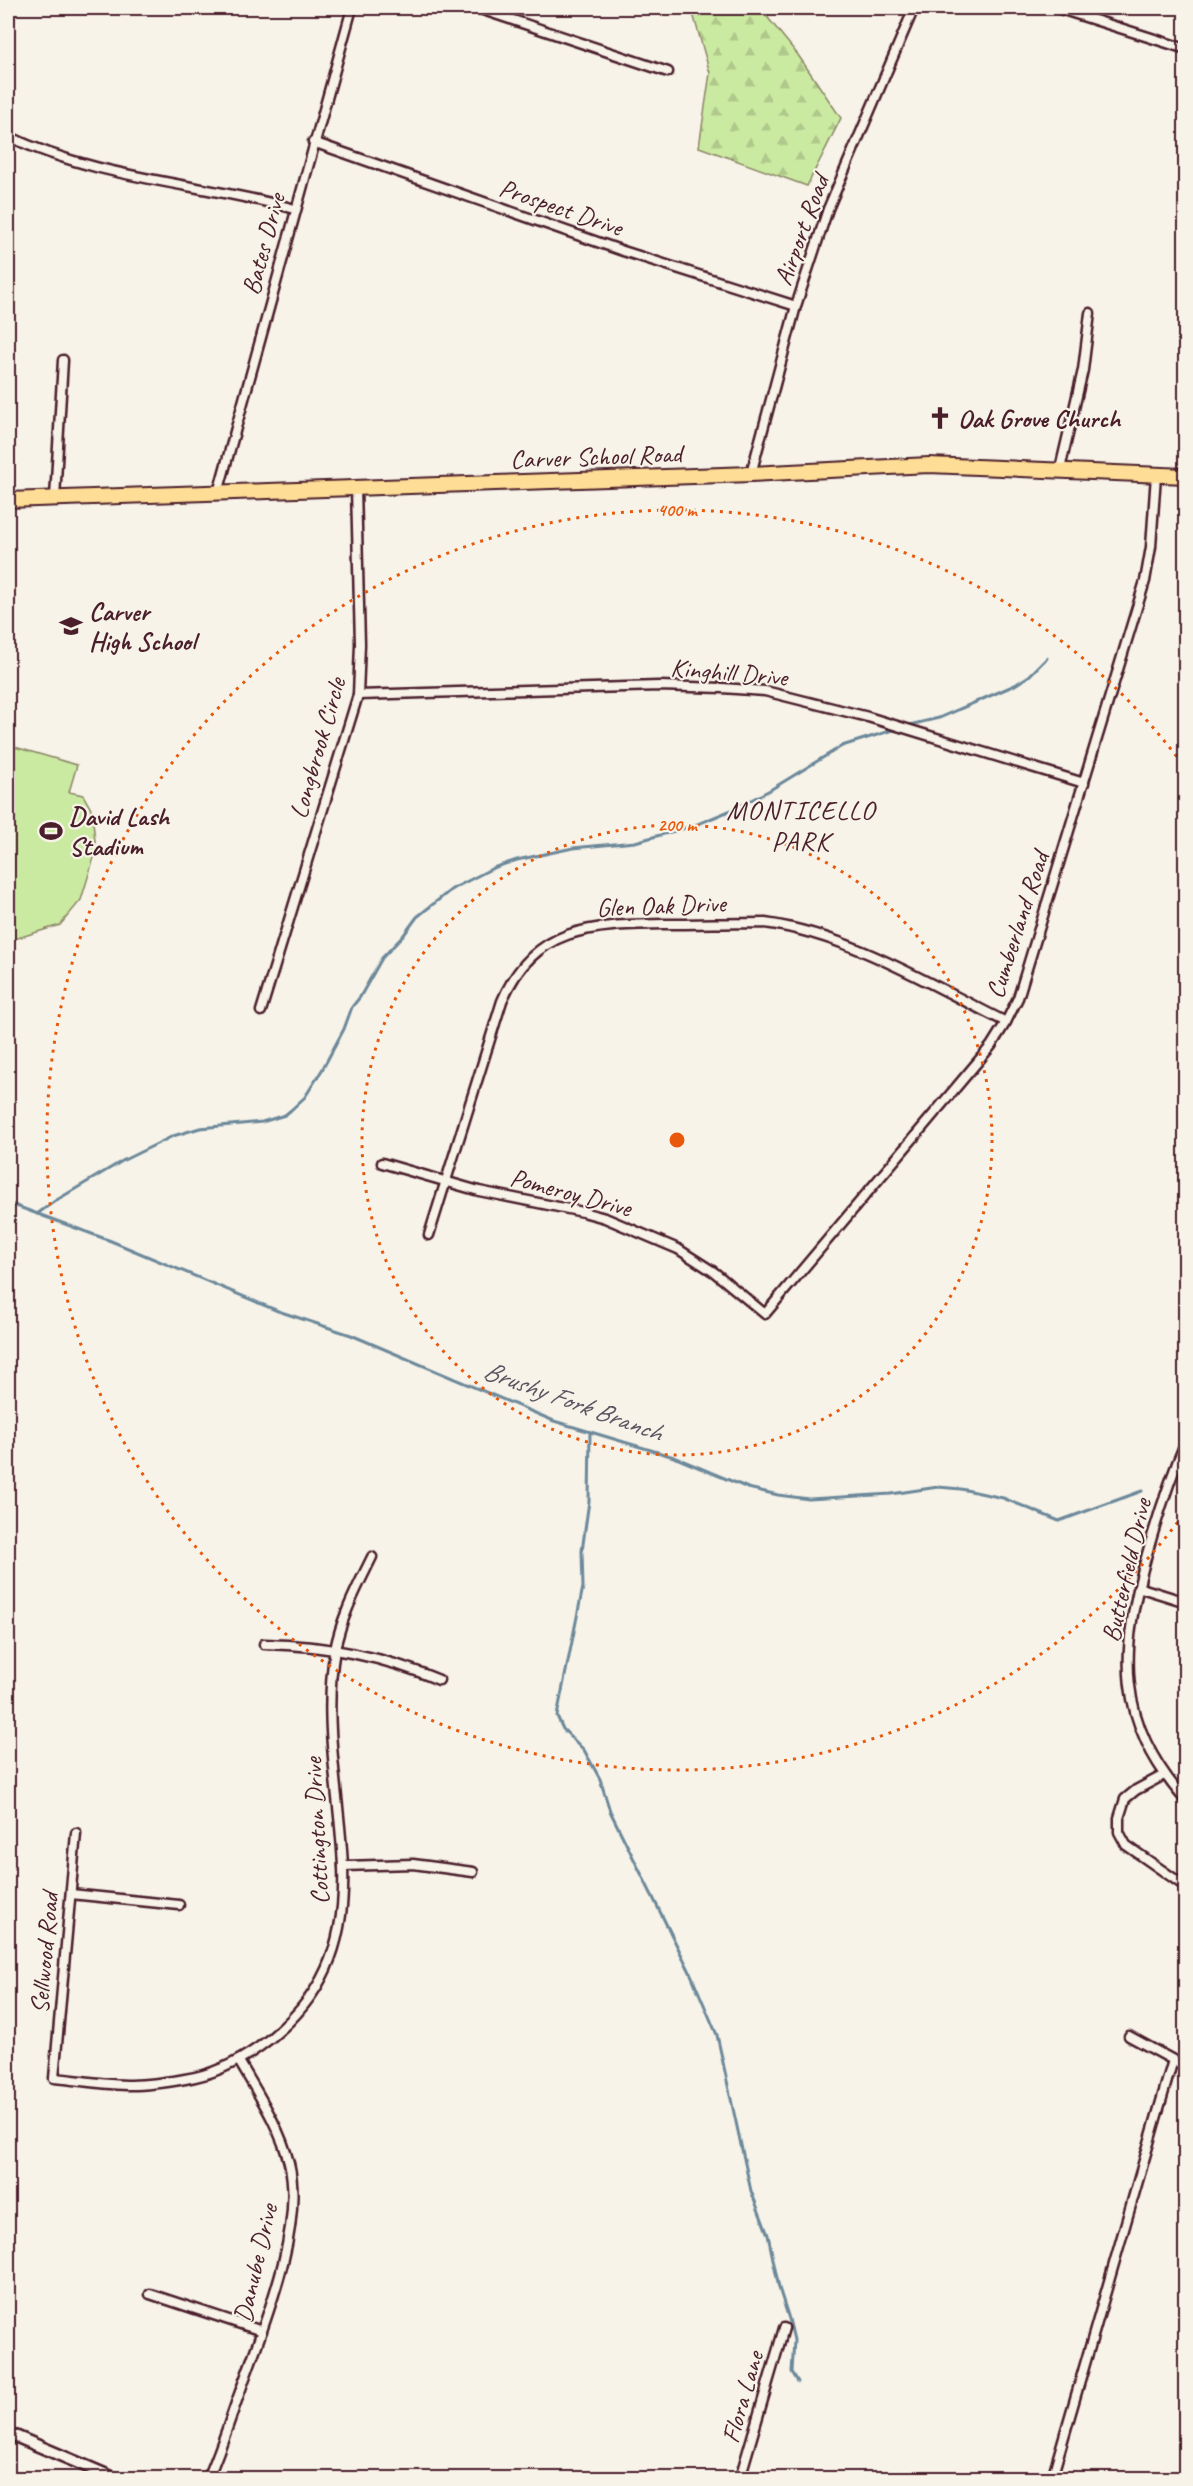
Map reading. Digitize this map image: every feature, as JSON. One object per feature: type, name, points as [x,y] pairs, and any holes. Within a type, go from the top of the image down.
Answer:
[{"type":"main road","name":"Carver School Road","points":[[8,500],[751,474],[929,465],[1185,476]]},
{"type":"street","name":"Bates Drive","points":[[218,493],[294,209],[352,8]]},
{"type":"street","points":[[477,8],[668,72]]},
{"type":"street","name":"Airport Road","points":[[751,474],[796,306],[828,209],[914,8]]},
{"type":"street","points":[[1057,8],[1185,49]]},
{"type":"street","points":[[8,136],[43,150],[84,162],[294,209]]},
{"type":"street","name":"Prospect Drive","points":[[313,142],[623,251],[796,306]]},
{"type":"street","points":[[1060,469],[1083,370],[1090,313]]},
{"type":"street","points":[[55,498],[63,360]]},
{"type":"street","name":"Cumberland Road","points":[[765,1314],[991,1046],[1018,998],[1145,581],[1151,547],[1156,475]]},
{"type":"street","name":"Longbrook Circle","points":[[261,1011],[358,695],[360,644],[356,488]]},
{"type":"street","name":"Kinghill Drive","points":[[358,695],[659,686],[722,687],[765,692],[868,717],[1084,783]]},
{"type":"street","name":"Glen Oak Drive","points":[[429,1235],[502,1001],[510,982],[523,964],[545,946],[567,934],[603,925],[765,923],[789,927],[853,947],[1006,1022]]},
{"type":"street","name":"Pomeroy Drive","points":[[382,1164],[445,1182],[584,1212],[645,1234],[678,1249],[714,1272],[765,1314]]},
{"type":"street","name":"Butterfield Drive","points":[[1185,1441],[1163,1497],[1138,1587],[1127,1652],[1128,1679],[1141,1733],[1151,1756],[1185,1801]]},
{"type":"street","name":"Cottington Drive","points":[[54,2078],[131,2085],[187,2079],[239,2061],[288,2025],[304,2007],[327,1970],[341,1924],[343,1866],[332,1755],[331,1704],[335,1649],[351,1599],[372,1557]]},
{"type":"street","points":[[1138,1587],[1185,1602]]},
{"type":"street","points":[[264,1644],[297,1644],[335,1649],[382,1659],[439,1680]]},
{"type":"street","points":[[1164,1775],[1136,1790],[1125,1799],[1119,1818],[1119,1832],[1126,1845],[1185,1887]]},
{"type":"street","name":"Sellwood Road","points":[[54,2078],[76,1833]]},
{"type":"street","points":[[343,1866],[413,1864],[473,1872]]},
{"type":"street","points":[[71,1894],[179,1905]]},
{"type":"street","points":[[1129,2036],[1185,2067]]},
{"type":"street","points":[[1052,2478],[1173,2060]]},
{"type":"street","name":"Danube Drive","points":[[208,2478],[262,2331],[288,2238],[293,2188],[282,2142],[239,2061]]},
{"type":"street","points":[[150,2294],[262,2331]]},
{"type":"street","name":"Flora Lane","points":[[740,2478],[784,2328]]},
{"type":"street","points":[[8,2433],[114,2478]]},
{"type":"green space","points":[[686,8],[760,8],[798,55],[841,118],[807,186],[699,147],[710,73],[692,10]]},
{"type":"green space","name":"David Lash Stadium","points":[[8,745],[77,765],[69,792],[83,795],[92,811],[96,851],[81,900],[60,925],[8,941]]},
{"type":"waterway","points":[[905,726],[939,718],[1015,685],[1029,676],[1047,658]]},
{"type":"waterway","points":[[37,1214],[124,1160],[173,1136],[200,1128],[262,1122],[285,1115],[305,1097],[322,1070],[344,1029],[352,1007],[382,958],[417,917],[452,889],[493,868],[517,860],[573,848],[635,842],[693,826],[734,809],[770,790],[842,746],[896,729]]},
{"type":"waterway","name":"Brushy Fork Branch","points":[[8,1203],[111,1241],[278,1311],[351,1335],[554,1421],[674,1457],[748,1488],[809,1499],[891,1494],[938,1487],[961,1489],[1003,1498],[1059,1521],[1142,1491]]},
{"type":"waterway","points":[[590,1432],[589,1501],[582,1551],[583,1587],[557,1716],[563,1729],[584,1750],[600,1779],[610,1811],[690,1972],[717,2035],[751,2191],[768,2235],[779,2288],[794,2340],[792,2372],[798,2382]]},
{"type":"place","name":"Oak Grove Church","points":[[940,418]]},
{"type":"place","name":"Carver High School","points":[[71,626]]},
{"type":"place","name":"David Lash Stadium","points":[[51,831]]},
{"type":"district","name":"MONTICELLO PARK","points":[[801,826]]}]
